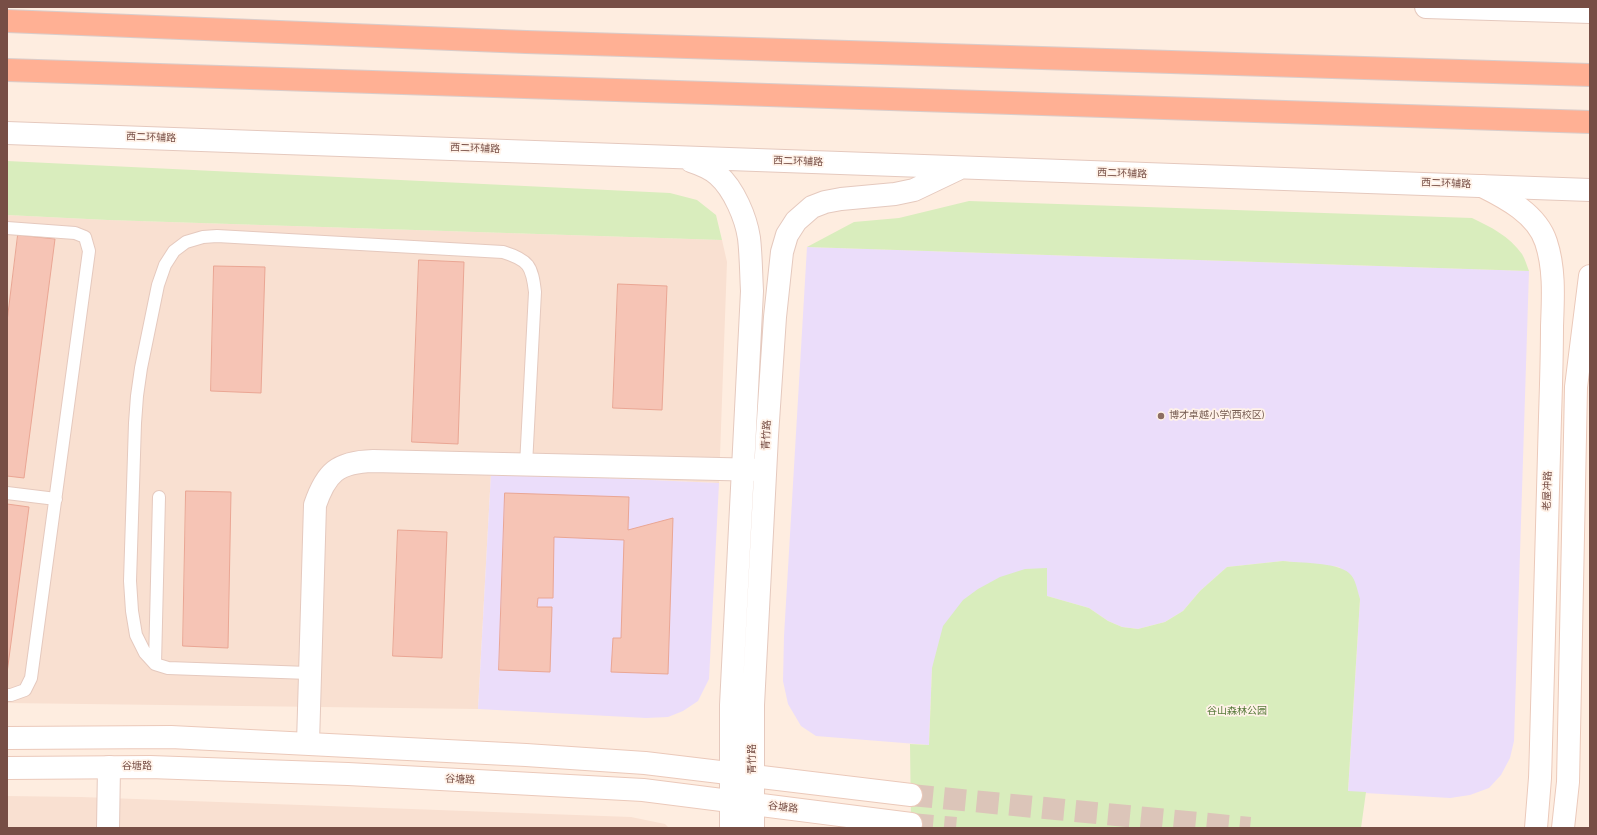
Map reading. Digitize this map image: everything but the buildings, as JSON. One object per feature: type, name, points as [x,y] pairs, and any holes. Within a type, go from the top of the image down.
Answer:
[{"type":"highway","points":[[7,21],[534,42],[1590,75]]},
{"type":"highway","points":[[7,70],[1590,122]]},
{"type":"street","points":[[1426,7],[1590,12]]},
{"type":"street","name":"西二环辅路","points":[[7,133],[1590,190]]},
{"type":"street","points":[[676,157],[701,164],[718,175],[732,193],[743,215],[749,237],[752,291],[732,697],[731,828]]},
{"type":"street","name":"青竹路","points":[[753,828],[753,705],[766,470],[775,317],[782,252],[787,235],[796,221],[812,207],[841,199],[895,194],[914,190],[960,168]]},
{"type":"street","name":"老屋冲路","points":[[1482,186],[1505,198],[1522,210],[1536,224],[1546,241],[1551,265],[1553,294],[1551,385],[1540,778],[1536,828]]},
{"type":"street","points":[[1563,828],[1568,782],[1576,387],[1590,276]]},
{"type":"street","points":[[308,743],[315,505],[324,482],[334,472],[349,463],[361,461],[766,470]]},
{"type":"street","points":[[7,738],[171,737],[308,743],[645,763],[911,795]]},
{"type":"street","points":[[108,828],[109,767]]},
{"type":"street","name":"谷塘路","points":[[7,768],[150,767],[348,774],[643,790],[912,824]]},
{"type":"lane","points":[[7,228],[75,233],[85,237],[89,251],[31,678],[25,690],[11,696],[7,695]]},
{"type":"lane","points":[[309,673],[168,668],[155,664],[145,653],[136,635],[132,611],[130,581],[135,423],[141,368],[158,285],[165,265],[174,251],[186,242],[203,237],[217,236],[504,252],[519,257],[528,264],[533,276],[535,292],[526,465]]},
{"type":"lane","points":[[7,493],[56,499]]},
{"type":"lane","points":[[155,664],[158,498]]},
{"type":"shaded area","points":[[7,215],[108,220],[722,240],[727,262],[719,483],[491,473],[478,709],[7,703]]},
{"type":"shaded area","name":"博才卓越小学(西校区)","points":[[807,247],[1529,271],[1514,741],[1510,758],[1501,775],[1489,788],[1470,795],[1450,798],[1348,792],[1360,599],[1339,567],[1283,561],[1227,567],[1200,591],[1183,611],[1165,622],[1138,629],[1122,627],[1108,621],[1089,608],[1047,596],[1047,568],[932,668],[929,745],[816,736],[801,726],[788,704],[783,681],[784,636]]},
{"type":"shaded area","points":[[491,473],[719,483],[709,679],[698,701],[683,711],[668,717],[646,718],[478,709]]},
{"type":"shaded area","points":[[7,796],[81,797],[631,817],[665,824],[669,828],[7,828]]},
{"type":"green space","points":[[7,161],[670,193],[697,200],[716,215],[722,240],[108,220],[7,215]]},
{"type":"green space","points":[[969,201],[1472,218],[1493,229],[1511,242],[1522,254],[1529,271],[807,247],[854,222],[899,218]]},
{"type":"green space","name":"谷山森林公园","points":[[1283,561],[1336,567],[1349,573],[1355,581],[1360,599],[1348,791],[1366,792],[1361,828],[907,828],[911,824],[910,744],[929,745],[932,668],[943,626],[963,600],[978,589],[1000,577],[1025,569],[1047,568],[1047,596],[1089,608],[1108,621],[1122,627],[1138,629],[1165,622],[1183,611],[1200,591],[1227,567]]},
{"type":"tunnel","points":[[911,795],[1250,828]]},
{"type":"tunnel","points":[[911,824],[956,828]]},
{"type":"place","name":"博才卓越小学(西校区)","points":[[1161,416]]}]
